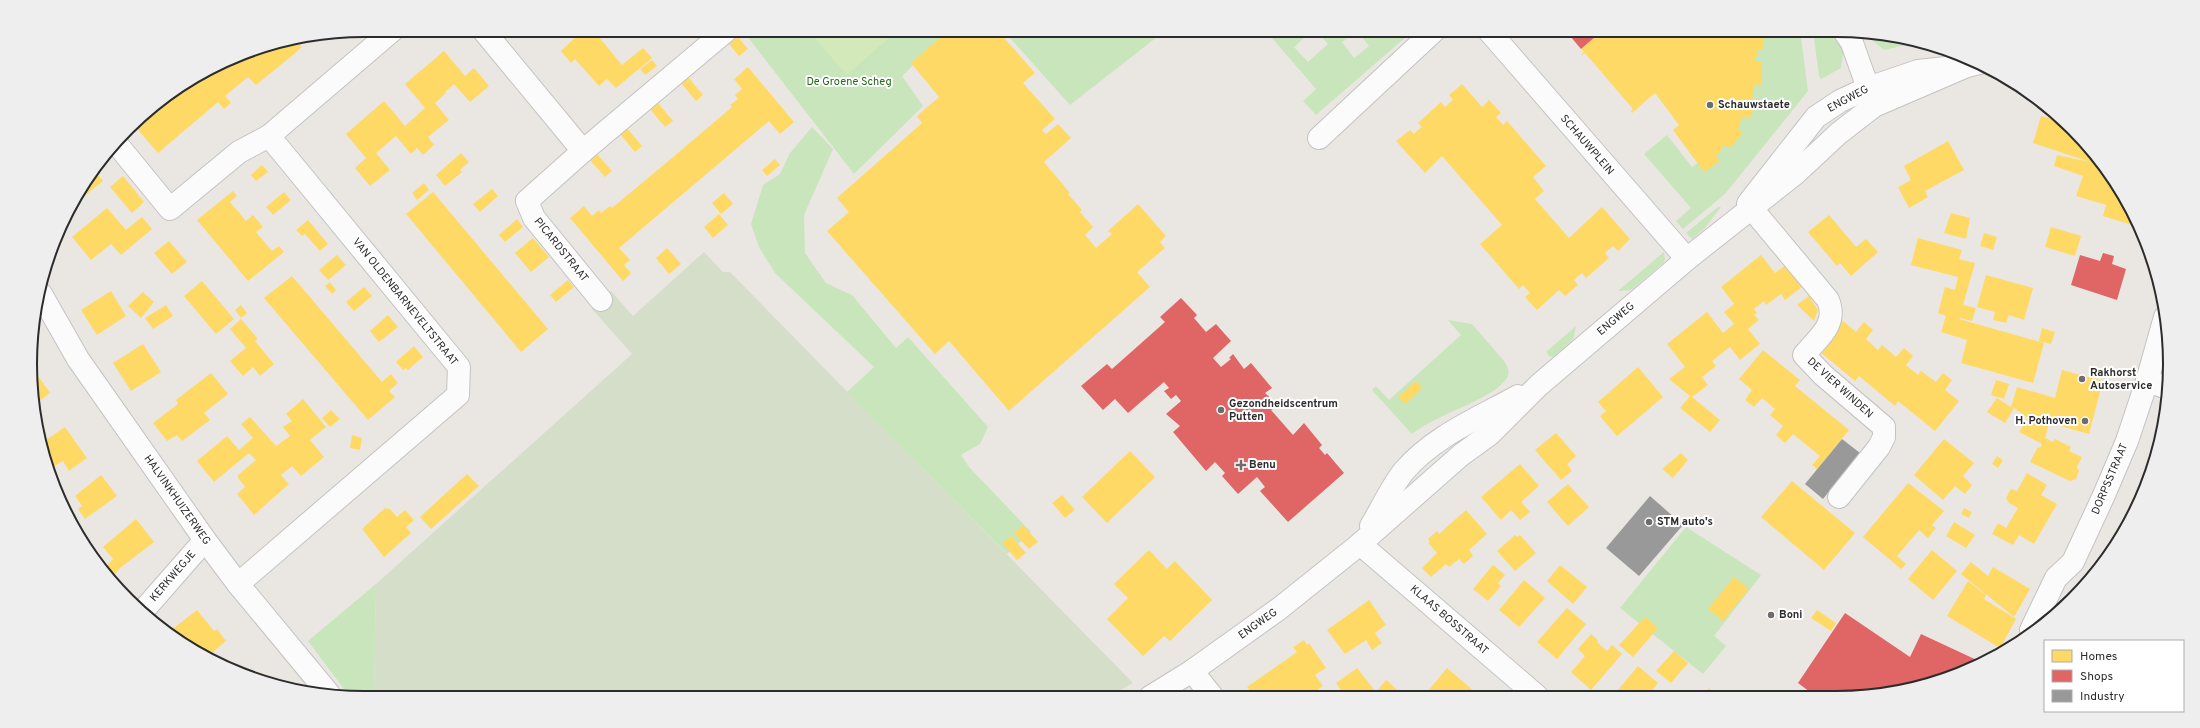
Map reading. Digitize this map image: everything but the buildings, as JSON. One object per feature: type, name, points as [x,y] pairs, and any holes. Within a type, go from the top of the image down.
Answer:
[{"type":"street","points":[[119,147],[170,209],[239,152],[269,136],[386,37]]},
{"type":"street","points":[[489,37],[583,151]]},
{"type":"street","name":"PICARDSTRAAT","points":[[601,300],[534,218],[527,201],[583,151],[719,37]]},
{"type":"street","points":[[1319,138],[1427,37]]},
{"type":"street","name":"SCHAUWPLEIN","points":[[1494,37],[1687,259]]},
{"type":"street","points":[[1848,38],[1852,43],[1871,97]]},
{"type":"street","name":"ENGWEG","points":[[1158,691],[1192,671],[1280,608],[1360,544],[1461,455],[1490,434],[1539,384],[1687,259],[1732,224],[1750,206],[1816,117],[1840,101],[1871,97],[1970,66]]},
{"type":"street","name":"VAN OLDENBARNEVELTSTRAAT","points":[[238,584],[458,395],[459,367],[269,136]]},
{"type":"street","name":"DE VIER WINDEN","points":[[1750,206],[1828,300],[1832,310],[1830,322],[1804,355],[1823,375],[1884,427],[1884,437],[1879,447],[1839,497]]},
{"type":"street","name":"HALVINKHUIZERWEG","points":[[43,298],[78,359],[205,540],[238,584],[324,688]]},
{"type":"street","name":"DORPSSTRAAT","points":[[2034,624],[2056,578],[2073,562],[2127,441],[2147,381],[2161,331]]},
{"type":"street","points":[[2147,381],[2162,386]]},
{"type":"street","name":"KERKWEGJE","points":[[146,608],[205,540]]},
{"type":"street","name":"KLAAS BOSSTRAAT","points":[[1360,544],[1531,691]]},
{"type":"street","points":[[1192,671],[1208,691]]},
{"type":"green space","name":"De Groene Scheg","points":[[748,37],[943,37],[902,76],[923,106],[854,174]]},
{"type":"green space","points":[[813,37],[890,37],[847,75]]},
{"type":"green space","points":[[1009,37],[1157,37],[1070,105]]},
{"type":"green space","points":[[1271,37],[1305,37],[1294,47],[1308,62],[1328,44],[1322,37],[1349,37],[1342,42],[1354,58],[1369,46],[1362,37],[1406,37],[1316,115],[1303,101],[1316,89]]},
{"type":"green space","points":[[1750,37],[1801,37],[1808,91],[1725,194],[1683,229],[1676,221],[1691,208],[1644,154],[1667,135],[1692,167],[1701,161]]},
{"type":"green space","points":[[1814,37],[1837,37],[1844,48],[1841,68],[1821,79],[1819,76]]},
{"type":"green space","points":[[1871,39],[1907,45],[1884,50]]},
{"type":"green space","points":[[812,127],[833,149],[804,215],[805,253],[826,283],[852,295],[896,348],[908,337],[988,427],[980,444],[961,455],[969,467],[1031,532],[1007,554],[847,392],[874,367],[775,273],[759,247],[751,224],[763,185],[780,174],[790,153]]},
{"type":"green space","points":[[1718,207],[1721,207],[1704,229],[1692,239],[1686,233]]},
{"type":"green space","points":[[704,252],[723,272],[730,272],[1133,683],[1119,691],[374,691],[376,584],[632,354],[592,309],[611,291],[633,316]]},
{"type":"green space","points":[[1664,252],[1665,260],[1663,263],[1631,290],[1618,291]]},
{"type":"green space","points":[[1448,320],[1472,324],[1504,361],[1509,374],[1502,384],[1492,392],[1435,420],[1412,434],[1372,390],[1376,386],[1389,400],[1461,335]]},
{"type":"green space","points":[[1576,326],[1573,340],[1553,357],[1549,356],[1546,352]]},
{"type":"green space","points":[[1686,527],[1761,575],[1714,636],[1726,646],[1703,674],[1620,608]]},
{"type":"green space","points":[[376,584],[374,691],[345,690],[308,641]]},
{"type":"place","name":"Schauwstaete","points":[[1710,105]]},
{"type":"place","name":"Rakhorst Autoservice","points":[[2082,379]]},
{"type":"place","name":"Gezondheidscentrum Putten","points":[[1221,410]]},
{"type":"place","name":"H. Pothoven","points":[[2085,421]]},
{"type":"place","name":"Benu","points":[[1241,465]]},
{"type":"place","name":"STM auto's","points":[[1649,522]]},
{"type":"place","name":"Boni","points":[[1771,615]]}]
